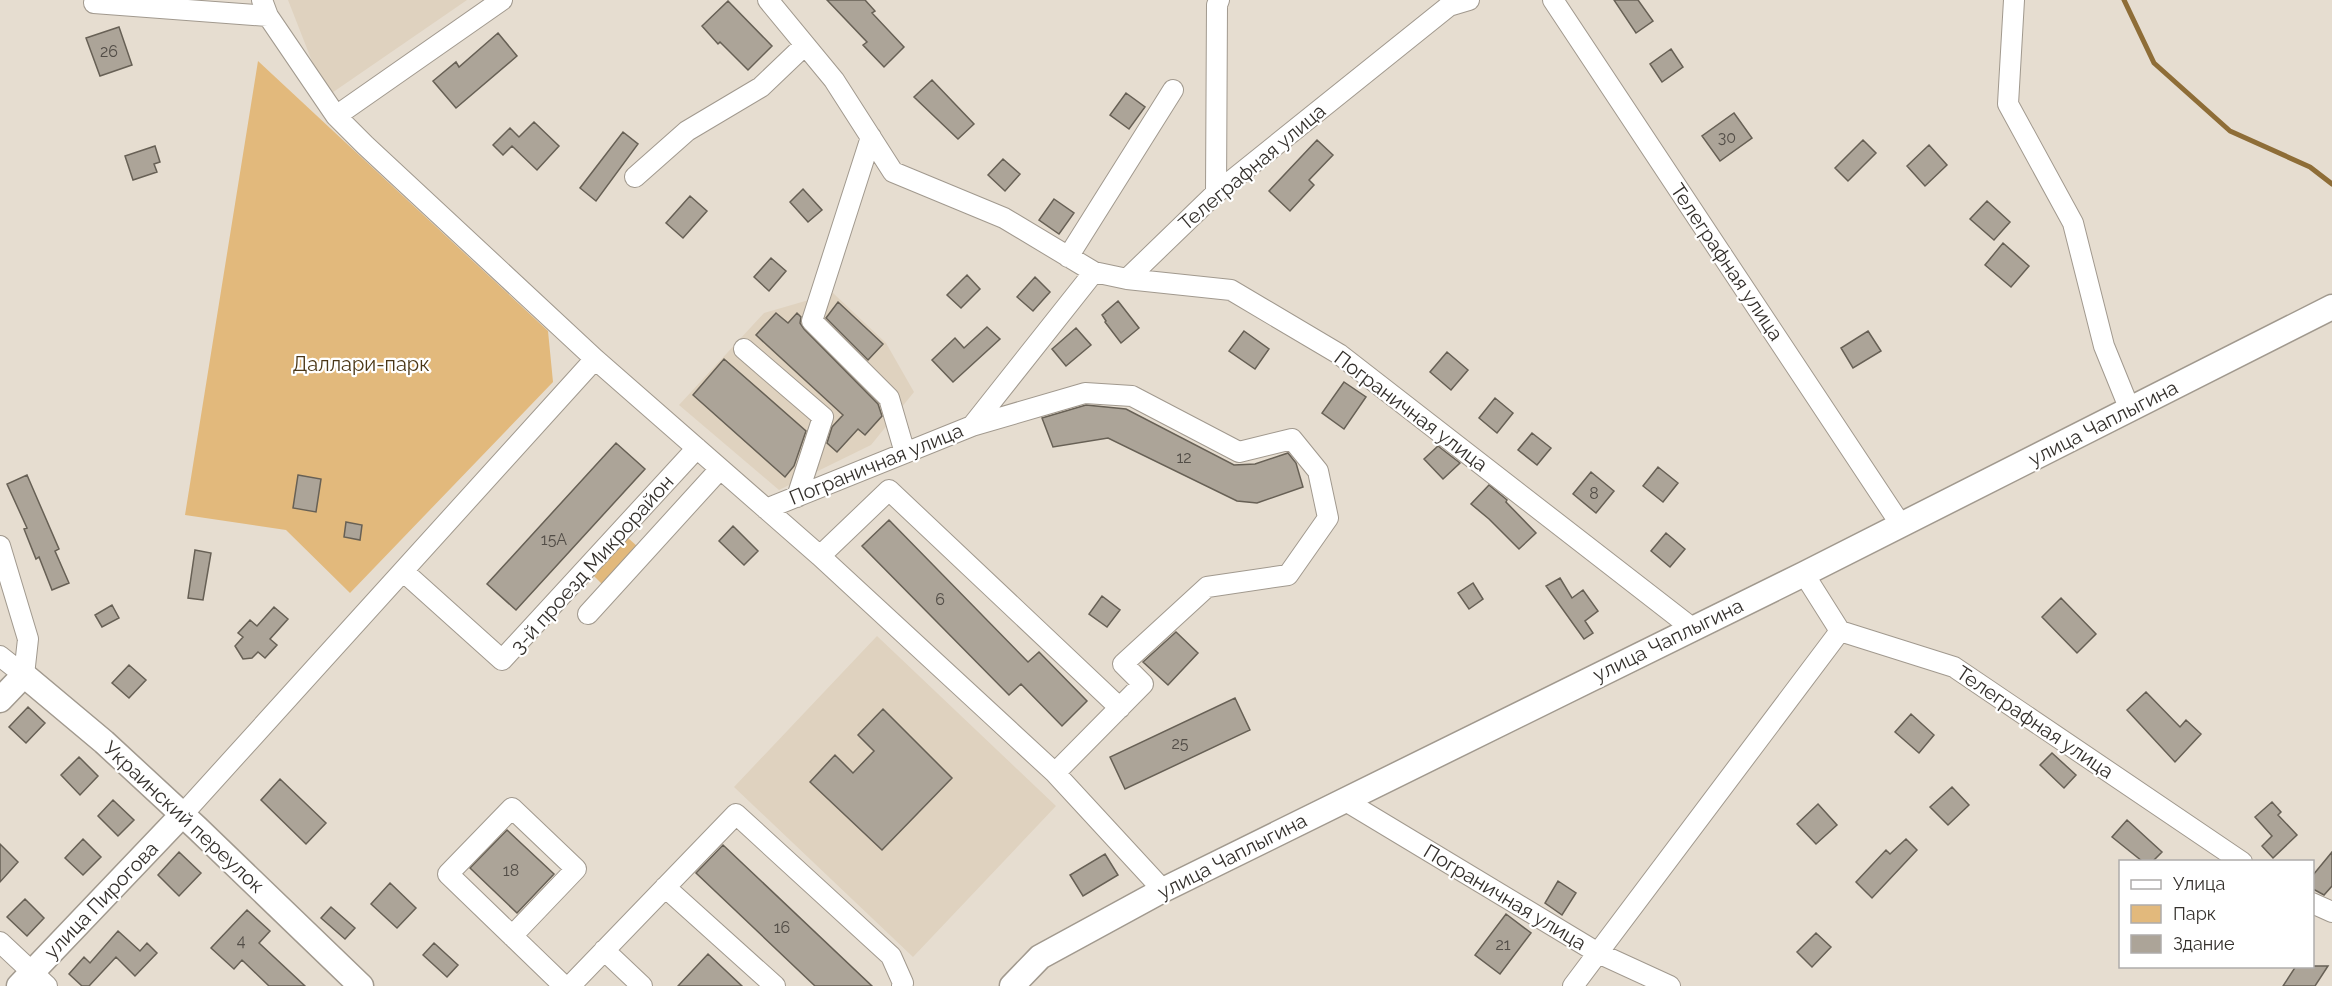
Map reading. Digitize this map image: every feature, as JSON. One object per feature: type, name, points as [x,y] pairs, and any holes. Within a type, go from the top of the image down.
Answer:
[{"type":"main road","name":"улица Чаплыгина","points":[[1012,986],[1040,957],[1163,890],[1804,574],[2332,307]]},
{"type":"main road","points":[[0,700],[24,675]]},
{"type":"main road","name":"Украинский переулок","points":[[24,675],[104,742],[361,986]]},
{"type":"main road","name":"улица Пирогова","points":[[33,981],[182,815]]},
{"type":"street","points":[[336,116],[502,0]]},
{"type":"street","name":"Пограничная улица","points":[[768,0],[834,80],[893,172],[1004,218],[1094,272],[1127,279],[1231,290],[1339,354],[1692,628]]},
{"type":"street","points":[[1216,193],[1217,5],[1219,0]]},
{"type":"street","name":"Телеграфная улица","points":[[1127,279],[1216,193],[1449,6],[1469,0]]},
{"type":"street","name":"Телеграфная улица","points":[[1553,0],[1901,525]]},
{"type":"street","points":[[2014,0],[2008,104],[2073,223],[2104,346],[2130,410]]},
{"type":"street","points":[[94,3],[265,8],[336,116],[595,359],[820,556],[1055,772],[1163,890]]},
{"type":"street","points":[[635,177],[687,131],[761,87],[806,45]]},
{"type":"street","points":[[1068,257],[1173,90]]},
{"type":"street","points":[[871,137],[812,321],[890,398],[905,453]]},
{"type":"street","name":"Пограничная улица","points":[[766,509],[972,426],[1094,272]]},
{"type":"street","points":[[744,349],[823,417],[797,497]]},
{"type":"street","points":[[182,815],[595,359]]},
{"type":"street","points":[[972,426],[1085,393],[1132,396],[1239,452],[1292,439],[1318,471],[1328,518],[1288,575],[1207,587],[1124,664],[1143,684],[1055,772]]},
{"type":"street","name":"3-й проезд Микрорайон","points":[[404,572],[502,660],[697,448]]},
{"type":"street","points":[[588,614],[720,469]]},
{"type":"street","points":[[820,556],[890,490],[1120,708]]},
{"type":"street","points":[[637,514],[660,535]]},
{"type":"street","points":[[0,546],[28,639],[24,675]]},
{"type":"street","points":[[1573,986],[1840,631],[1804,574]]},
{"type":"street","name":"Телеграфная улица","points":[[1840,631],[1954,667],[2241,860]]},
{"type":"street","name":"Украинский переулок","points":[[0,656],[24,675]]},
{"type":"street","name":"Пограничная улица","points":[[1344,800],[1598,953],[1670,986]]},
{"type":"street","points":[[512,936],[576,869],[512,808],[448,874],[512,936],[564,986]]},
{"type":"street","points":[[570,986],[736,814],[891,956],[903,983],[902,986]]},
{"type":"street","points":[[665,887],[775,986]]},
{"type":"street","points":[[2314,903],[2332,912]]},
{"type":"street","points":[[0,942],[33,981]]},
{"type":"street","points":[[604,950],[642,986]]},
{"type":"shaded area","points":[[288,0],[467,0],[326,97]]},
{"type":"shaded area","points":[[833,293],[886,343],[914,392],[871,445],[779,490],[679,405],[764,313]]},
{"type":"shaded area","points":[[877,636],[1056,806],[913,957],[734,787]]},
{"type":"green space","name":"Даллари-парк","points":[[258,61],[548,331],[553,382],[350,593],[286,530],[185,515]]},
{"type":"green space","points":[[627,537],[638,547],[603,585],[592,574]]},
{"type":"building","points":[[827,0],[865,0],[875,11],[872,13],[904,47],[884,67],[863,45],[867,42]]},
{"type":"building","points":[[1614,0],[1638,0],[1653,21],[1636,33]]},
{"type":"building","points":[[728,1],[772,46],[748,70],[720,42],[718,44],[702,26]]},
{"type":"building","points":[[119,27],[132,65],[100,76],[86,38]]},
{"type":"building","points":[[498,33],[517,56],[456,108],[433,81],[456,62],[459,67]]},
{"type":"building","points":[[1671,49],[1683,67],[1662,82],[1650,64]]},
{"type":"building","points":[[932,80],[974,124],[958,139],[914,97]]},
{"type":"building","points":[[1126,93],[1145,107],[1129,129],[1110,115]]},
{"type":"building","points":[[1734,113],[1752,138],[1720,161],[1702,136]]},
{"type":"building","points":[[534,122],[559,146],[537,170],[512,146],[503,155],[493,145],[510,128],[519,137]]},
{"type":"building","points":[[623,132],[638,144],[596,201],[580,188]]},
{"type":"building","points":[[1317,140],[1333,155],[1309,180],[1314,185],[1290,211],[1269,191]]},
{"type":"building","points":[[1863,140],[1876,153],[1848,181],[1835,168]]},
{"type":"building","points":[[1929,145],[1947,165],[1925,186],[1907,166]]},
{"type":"building","points":[[155,146],[160,162],[154,164],[157,172],[133,180],[125,156]]},
{"type":"building","points":[[1003,159],[1020,174],[1005,191],[988,175]]},
{"type":"building","points":[[803,189],[822,210],[808,222],[790,202]]},
{"type":"building","points":[[690,196],[707,211],[683,238],[666,223]]},
{"type":"building","points":[[1054,199],[1074,213],[1059,234],[1039,220]]},
{"type":"building","points":[[1987,201],[2010,222],[1994,240],[1970,219]]},
{"type":"building","points":[[2003,243],[2029,266],[2011,287],[1985,265]]},
{"type":"building","points":[[771,258],[786,271],[769,291],[754,277]]},
{"type":"building","points":[[967,275],[980,289],[961,308],[947,295]]},
{"type":"building","points":[[1035,277],[1050,292],[1033,311],[1017,297]]},
{"type":"building","points":[[1118,301],[1139,328],[1121,343],[1102,315]]},
{"type":"building","points":[[838,302],[883,344],[868,360],[826,318]]},
{"type":"building","points":[[776,313],[788,323],[797,313],[801,317],[800,323],[804,329],[878,404],[882,416],[865,435],[858,429],[837,452],[827,443],[832,427],[843,415],[756,335]]},
{"type":"building","points":[[987,327],[1000,339],[953,382],[932,360],[955,338],[964,348]]},
{"type":"building","points":[[1076,328],[1091,345],[1066,366],[1052,349]]},
{"type":"building","points":[[1244,331],[1269,349],[1255,369],[1229,351]]},
{"type":"building","points":[[1868,331],[1881,351],[1853,368],[1841,348]]},
{"type":"building","points":[[1447,352],[1468,370],[1451,390],[1430,372]]},
{"type":"building","points":[[724,359],[806,431],[794,466],[785,477],[693,395]]},
{"type":"building","points":[[1344,382],[1366,397],[1344,429],[1322,413]]},
{"type":"building","points":[[1495,398],[1513,413],[1497,433],[1479,418]]},
{"type":"building","points":[[1086,405],[1126,409],[1234,465],[1255,464],[1288,453],[1296,463],[1303,487],[1257,503],[1237,501],[1108,438],[1053,447],[1042,418]]},
{"type":"building","points":[[1532,433],[1551,448],[1537,465],[1518,450]]},
{"type":"building","points":[[616,443],[645,469],[516,610],[487,584]]},
{"type":"building","points":[[1438,446],[1460,463],[1443,479],[1424,459]]},
{"type":"building","points":[[1658,467],[1678,483],[1663,502],[1643,486]]},
{"type":"building","points":[[1591,472],[1614,491],[1596,513],[1573,494]]},
{"type":"building","points":[[27,475],[59,549],[55,551],[69,583],[52,590],[39,557],[36,559],[24,529],[27,528],[7,484]]},
{"type":"building","points":[[298,475],[321,479],[316,512],[293,508]]},
{"type":"building","points":[[1489,485],[1507,500],[1506,502],[1536,533],[1519,549],[1471,504]]},
{"type":"building","points":[[889,520],[1028,662],[1039,652],[1087,701],[1062,726],[1021,684],[1009,695],[862,546]]},
{"type":"building","points":[[346,522],[362,525],[360,540],[344,537]]},
{"type":"building","points":[[733,526],[758,551],[744,565],[719,541]]},
{"type":"building","points":[[1666,533],[1685,549],[1670,567],[1651,551]]},
{"type":"building","points":[[195,550],[211,553],[203,600],[188,598]]},
{"type":"building","points":[[1560,578],[1572,598],[1583,590],[1598,611],[1585,621],[1593,633],[1584,639],[1546,586]]},
{"type":"building","points":[[1473,583],[1483,599],[1469,609],[1458,593]]},
{"type":"building","points":[[1102,596],[1120,610],[1107,627],[1089,614]]},
{"type":"building","points":[[2061,598],[2096,634],[2077,653],[2042,617]]},
{"type":"building","points":[[112,605],[119,618],[102,627],[95,615]]},
{"type":"building","points":[[274,607],[288,619],[270,639],[277,645],[265,658],[258,652],[252,658],[243,659],[235,646],[243,637],[238,633],[250,620],[257,626]]},
{"type":"building","points":[[1176,632],[1198,653],[1168,685],[1143,662]]},
{"type":"building","points":[[129,665],[146,680],[129,698],[112,683]]},
{"type":"building","points":[[2146,692],[2180,727],[2186,720],[2201,734],[2175,762],[2127,710]]},
{"type":"building","points":[[1235,698],[1250,730],[1125,789],[1110,757]]},
{"type":"building","points":[[28,707],[45,723],[26,743],[9,727]]},
{"type":"building","points":[[883,709],[952,778],[882,850],[810,782],[835,755],[853,773],[874,751],[858,735]]},
{"type":"building","points":[[1911,714],[1934,735],[1919,753],[1895,732]]},
{"type":"building","points":[[2052,753],[2076,775],[2064,788],[2040,765]]},
{"type":"building","points":[[79,757],[98,776],[80,795],[61,775]]},
{"type":"building","points":[[280,779],[326,823],[306,844],[261,800]]},
{"type":"building","points":[[1952,787],[1969,805],[1948,825],[1930,807]]},
{"type":"building","points":[[113,800],[134,820],[118,836],[98,816]]},
{"type":"building","points":[[2272,802],[2281,812],[2278,815],[2297,835],[2273,858],[2262,846],[2272,836],[2255,817]]},
{"type":"building","points":[[1818,804],[1837,825],[1816,844],[1797,824]]},
{"type":"building","points":[[2127,820],[2162,852],[2154,860],[2141,860],[2112,837]]},
{"type":"building","points":[[507,830],[554,874],[517,913],[470,868]]},
{"type":"building","points":[[83,839],[101,857],[83,875],[65,858]]},
{"type":"building","points":[[1906,839],[1917,850],[1872,898],[1856,882],[1886,850],[1890,854]]},
{"type":"building","points":[[0,844],[18,862],[0,882]]},
{"type":"building","points":[[723,845],[872,986],[815,986],[696,873]]},
{"type":"building","points":[[179,852],[201,873],[179,896],[158,875]]},
{"type":"building","points":[[2332,852],[2332,886],[2324,895],[2314,890],[2314,874]]},
{"type":"building","points":[[1105,854],[1118,875],[1083,896],[1070,875]]},
{"type":"building","points":[[1558,881],[1576,893],[1562,915],[1545,903]]},
{"type":"building","points":[[390,883],[416,908],[397,928],[371,904]]},
{"type":"building","points":[[25,899],[44,918],[27,936],[7,917]]},
{"type":"building","points":[[331,907],[355,928],[345,939],[321,918]]},
{"type":"building","points":[[247,910],[270,931],[259,943],[305,986],[269,986],[242,960],[234,969],[211,948]]},
{"type":"building","points":[[1506,914],[1531,933],[1500,974],[1475,955]]},
{"type":"building","points":[[118,931],[140,951],[147,943],[157,953],[135,976],[116,957],[89,986],[82,986],[69,974],[84,957],[90,963]]},
{"type":"building","points":[[1816,933],[1831,947],[1812,967],[1797,952]]},
{"type":"building","points":[[434,943],[458,965],[447,977],[423,955]]},
{"type":"building","points":[[708,954],[742,986],[678,986]]},
{"type":"building","points":[[2328,966],[2315,986],[2283,986],[2295,968]]},
{"type":"waterway","points":[[2124,0],[2154,63],[2230,131],[2310,167],[2332,184]]}]
